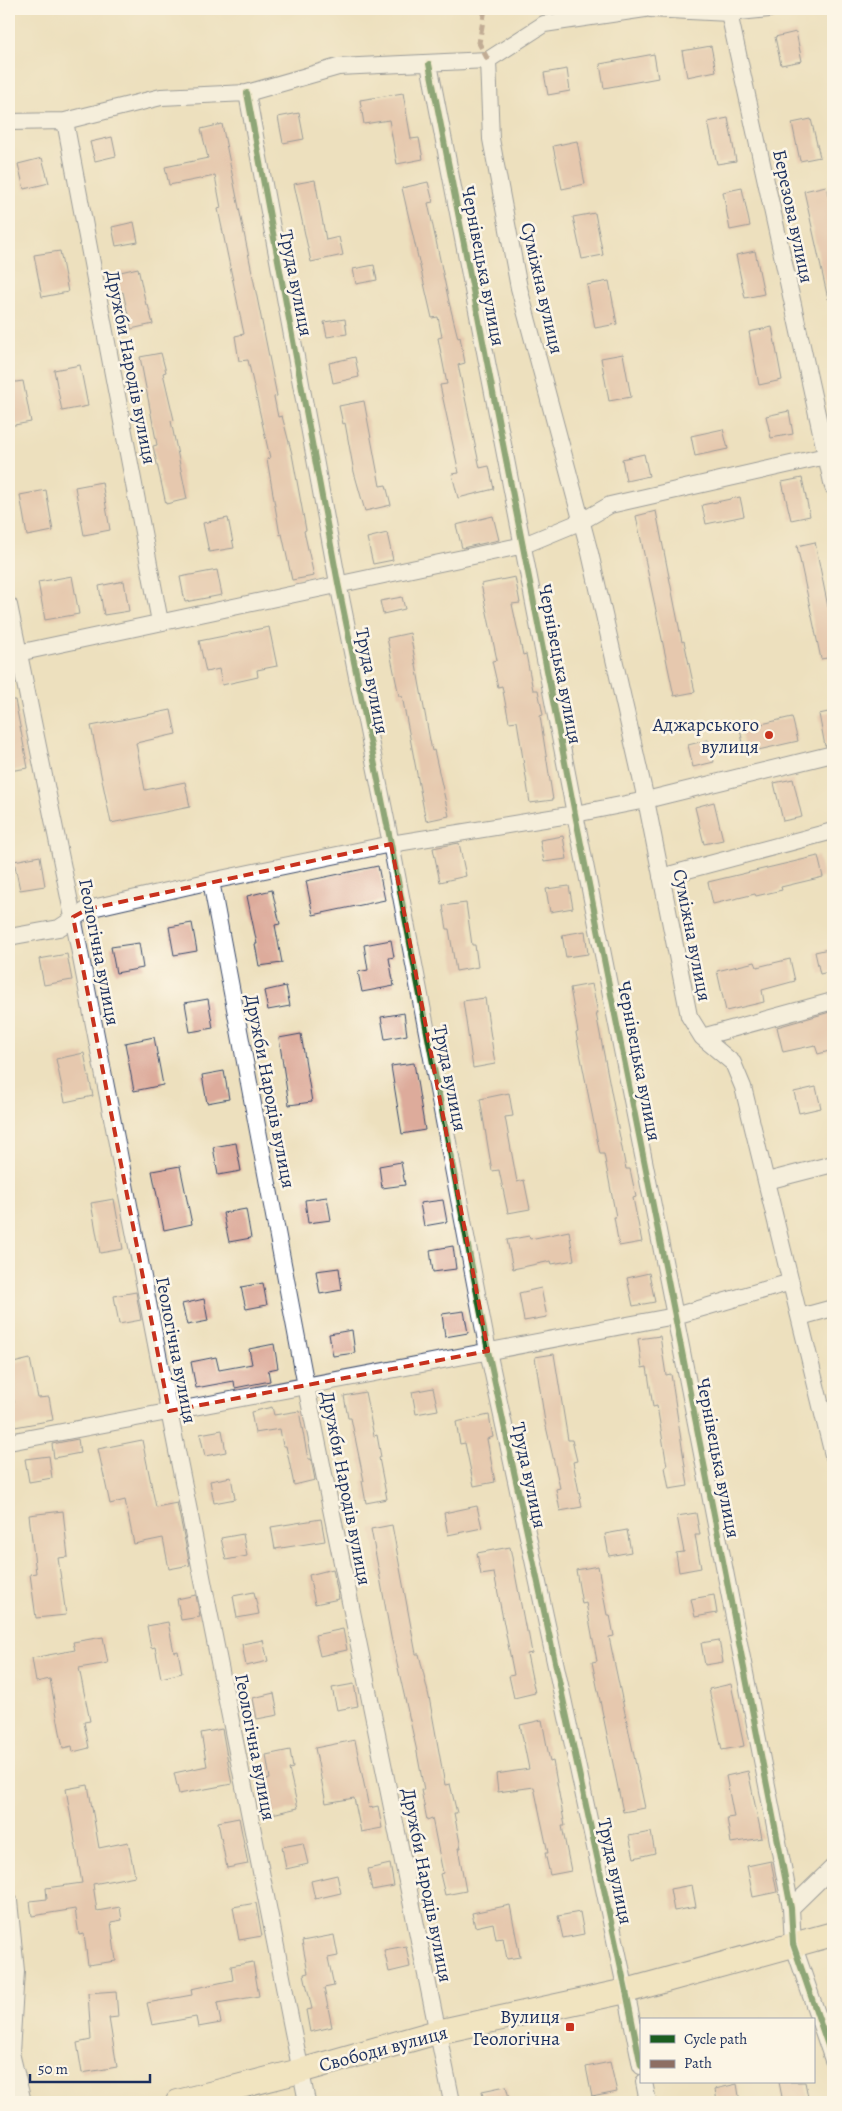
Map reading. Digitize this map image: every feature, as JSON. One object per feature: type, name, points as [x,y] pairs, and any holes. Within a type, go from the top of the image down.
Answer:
[{"type":"main road","name":"Свободи вулиця","points":[[178,2102],[300,2071],[437,2032],[626,1991],[833,1934]]},
{"type":"street","points":[[9,122],[64,121],[162,97],[247,93],[338,67],[488,60],[544,24],[645,9]]},
{"type":"street","points":[[650,9],[729,13],[768,9]]},
{"type":"street","name":"Березова вулиця","points":[[729,13],[833,487]]},
{"type":"street","name":"Суміжна вулиця","points":[[488,60],[491,139],[519,288],[582,520],[646,800],[689,1016],[702,1037],[734,1063],[744,1087],[833,1454]]},
{"type":"street","name":"Чернівецька вулиця","points":[[429,64],[791,1908],[793,1944],[833,2060]]},
{"type":"street","name":"Труда вулиця","points":[[247,93],[338,583],[391,844],[488,1351],[640,2061]]},
{"type":"street","name":"Дружби Народів вулиця","points":[[64,121],[160,622]]},
{"type":"street","points":[[18,653],[338,583],[524,545],[582,520],[610,505],[826,456]]},
{"type":"street","name":"Геологічна вулиця","points":[[9,605],[73,918],[307,2102]]},
{"type":"street","points":[[9,937],[59,928],[88,909],[211,881],[391,844],[575,814],[646,800],[833,754]]},
{"type":"street","points":[[661,877],[833,831]]},
{"type":"street","name":"Дружби Народів вулиця","points":[[211,881],[306,1386],[452,2102]]},
{"type":"street","points":[[702,1037],[833,1001]]},
{"type":"street","points":[[766,1181],[833,1164]]},
{"type":"street","points":[[9,1442],[676,1316],[791,1282]]},
{"type":"street","points":[[800,1316],[833,1308]]},
{"type":"street","points":[[791,1908],[833,1867]]},
{"type":"street","points":[[9,1901],[16,1971],[11,2052],[23,2102]]},
{"type":"street","points":[[644,2084],[648,2102]]},
{"type":"highlighted area","points":[[391,844],[488,1351],[169,1411],[73,917],[88,909]]},
{"type":"building","points":[[796,32],[802,61],[781,65],[775,37]]},
{"type":"building","points":[[711,46],[716,71],[687,77],[682,51]]},
{"type":"building","points":[[654,54],[658,78],[604,88],[600,64]]},
{"type":"building","points":[[567,69],[570,91],[548,95],[544,73]]},
{"type":"building","points":[[403,93],[411,139],[419,138],[423,159],[397,164],[389,120],[364,124],[360,100]]},
{"type":"building","points":[[299,113],[304,139],[283,143],[278,117]]},
{"type":"building","points":[[728,118],[736,161],[717,164],[708,122]]},
{"type":"building","points":[[811,119],[820,157],[800,161],[792,123]]},
{"type":"building","points":[[222,124],[277,396],[274,397],[278,417],[282,416],[292,454],[306,530],[304,531],[314,576],[292,580],[282,534],[280,535],[267,459],[270,458],[248,360],[239,361],[235,336],[244,334],[218,209],[221,208],[215,176],[169,185],[165,167],[208,158],[201,129]]},
{"type":"building","points":[[112,137],[116,156],[95,161],[90,142]]},
{"type":"building","points":[[577,141],[585,184],[562,189],[553,146]]},
{"type":"building","points":[[42,158],[49,183],[24,189],[18,164]]},
{"type":"building","points":[[315,180],[326,240],[339,237],[343,255],[311,262],[294,184]]},
{"type":"building","points":[[428,182],[433,202],[428,203],[449,302],[458,338],[460,337],[465,363],[458,365],[480,468],[489,466],[494,489],[458,498],[452,474],[459,473],[440,385],[447,384],[438,338],[442,337],[438,317],[432,318],[402,188]]},
{"type":"building","points":[[826,186],[833,218],[833,298],[828,299],[804,191]]},
{"type":"building","points":[[742,188],[750,226],[730,230],[723,192]]},
{"type":"building","points":[[595,213],[603,255],[582,259],[573,217]]},
{"type":"building","points":[[134,222],[138,242],[116,246],[112,227]]},
{"type":"building","points":[[60,251],[68,292],[42,297],[34,255]]},
{"type":"building","points":[[755,251],[764,294],[745,298],[736,255]]},
{"type":"building","points":[[374,265],[377,280],[356,284],[353,269]]},
{"type":"building","points":[[138,268],[146,305],[148,305],[153,324],[131,329],[123,292],[120,293],[116,273]]},
{"type":"building","points":[[609,281],[617,324],[595,328],[587,285]]},
{"type":"building","points":[[345,319],[347,334],[327,337],[324,322]]},
{"type":"building","points":[[772,327],[782,380],[759,385],[749,332]]},
{"type":"building","points":[[161,353],[166,372],[163,373],[174,420],[171,421],[187,499],[166,504],[153,446],[157,445],[140,357]]},
{"type":"building","points":[[623,354],[631,397],[609,401],[601,358]]},
{"type":"building","points":[[355,357],[359,377],[333,383],[329,363]]},
{"type":"building","points":[[80,365],[88,406],[62,411],[54,370]]},
{"type":"building","points":[[23,381],[31,422],[9,426],[9,383]]},
{"type":"building","points":[[364,401],[380,486],[386,485],[391,505],[365,511],[354,472],[345,423],[343,424],[339,406]]},
{"type":"building","points":[[789,411],[793,434],[771,438],[766,416]]},
{"type":"building","points":[[723,429],[728,449],[695,456],[691,436]]},
{"type":"building","points":[[644,454],[649,476],[626,481],[622,459]]},
{"type":"building","points":[[802,478],[810,516],[791,520],[782,482]]},
{"type":"building","points":[[102,482],[110,530],[84,535],[75,487]]},
{"type":"building","points":[[46,490],[53,531],[27,536],[20,495]]},
{"type":"building","points":[[740,497],[744,516],[706,524],[702,505]]},
{"type":"building","points":[[656,511],[682,642],[684,641],[695,692],[674,696],[636,516]]},
{"type":"building","points":[[493,516],[499,540],[462,548],[456,525]]},
{"type":"building","points":[[228,518],[234,548],[209,552],[203,523]]},
{"type":"building","points":[[387,533],[393,560],[373,564],[367,538]]},
{"type":"building","points":[[815,542],[828,607],[830,607],[833,621],[833,657],[821,659],[797,546]]},
{"type":"building","points":[[217,570],[222,595],[185,602],[180,577]]},
{"type":"building","points":[[72,576],[79,614],[45,620],[38,582]]},
{"type":"building","points":[[515,577],[520,603],[512,604],[523,655],[526,654],[533,690],[538,690],[543,715],[540,716],[553,800],[530,803],[517,721],[509,722],[502,686],[498,687],[492,661],[497,660],[481,584]]},
{"type":"building","points":[[124,581],[129,611],[104,615],[99,586]]},
{"type":"building","points":[[402,597],[405,609],[383,614],[380,601]]},
{"type":"building","points":[[269,627],[277,666],[257,670],[258,677],[222,685],[219,669],[206,672],[199,641]]},
{"type":"building","points":[[410,633],[432,751],[434,750],[449,816],[426,821],[402,696],[399,696],[387,638]]},
{"type":"building","points":[[9,700],[15,700],[28,768],[9,771]]},
{"type":"building","points":[[171,710],[176,734],[136,743],[145,790],[185,782],[190,807],[111,823],[91,726]]},
{"type":"building","points":[[833,711],[833,744],[825,746],[819,714]]},
{"type":"building","name":"Аджарського вулиця","points":[[792,717],[798,741],[745,753],[740,729]]},
{"type":"building","points":[[708,740],[714,762],[693,767],[688,745]]},
{"type":"building","points":[[793,779],[802,817],[783,821],[774,783]]},
{"type":"building","points":[[714,802],[723,840],[704,844],[695,807]]},
{"type":"building","points":[[563,836],[567,859],[544,862],[540,840]]},
{"type":"building","points":[[459,843],[466,876],[440,882],[433,848]]},
{"type":"building","points":[[40,856],[45,886],[20,890],[14,861]]},
{"type":"building","points":[[818,856],[823,877],[781,887],[782,890],[713,904],[708,882]]},
{"type":"building","points":[[378,866],[385,900],[313,915],[306,881]]},
{"type":"building","points":[[569,886],[573,908],[550,912],[546,889]]},
{"type":"building","points":[[272,890],[280,924],[275,925],[282,963],[259,966],[255,944],[257,944],[247,896]]},
{"type":"building","points":[[466,903],[472,945],[475,945],[478,967],[456,971],[443,906]]},
{"type":"building","points":[[192,923],[197,951],[174,955],[169,927]]},
{"type":"building","points":[[585,931],[588,954],[566,957],[562,935]]},
{"type":"building","points":[[391,940],[394,957],[389,958],[394,986],[362,992],[358,972],[368,970],[364,945]]},
{"type":"building","points":[[139,943],[143,968],[116,973],[111,947]]},
{"type":"building","points":[[833,948],[833,971],[820,974],[815,952]]},
{"type":"building","points":[[67,954],[72,980],[44,985],[39,959]]},
{"type":"building","points":[[790,959],[795,981],[762,990],[764,1002],[726,1011],[717,971],[755,962],[757,967]]},
{"type":"building","points":[[592,984],[626,1169],[630,1169],[636,1197],[633,1198],[642,1242],[619,1246],[614,1217],[616,1217],[604,1154],[600,1154],[576,1033],[578,1032],[570,988]]},
{"type":"building","points":[[286,986],[290,1006],[268,1010],[264,991]]},
{"type":"building","points":[[485,998],[495,1064],[473,1068],[463,1001]]},
{"type":"building","points":[[208,999],[213,1028],[190,1032],[185,1003]]},
{"type":"building","points":[[830,1012],[833,1024],[833,1050],[818,1054],[815,1045],[783,1052],[777,1027]]},
{"type":"building","points":[[404,1013],[407,1035],[385,1039],[381,1017]]},
{"type":"building","points":[[301,1034],[312,1102],[289,1105],[279,1038]]},
{"type":"building","points":[[154,1037],[163,1085],[134,1091],[125,1043]]},
{"type":"building","points":[[84,1053],[93,1096],[65,1102],[56,1059]]},
{"type":"building","points":[[414,1063],[425,1130],[402,1134],[391,1066]]},
{"type":"building","points":[[224,1071],[229,1099],[207,1103],[202,1075]]},
{"type":"building","points":[[816,1087],[821,1108],[799,1113],[794,1092]]},
{"type":"building","points":[[509,1093],[513,1116],[505,1117],[517,1182],[524,1180],[530,1209],[508,1213],[499,1170],[492,1171],[480,1099]]},
{"type":"building","points":[[236,1143],[241,1171],[218,1175],[213,1147]]},
{"type":"building","points":[[401,1162],[405,1185],[382,1188],[379,1166]]},
{"type":"building","points":[[180,1166],[192,1224],[164,1230],[152,1171]]},
{"type":"building","points":[[327,1197],[331,1220],[308,1223],[305,1200]]},
{"type":"building","points":[[114,1199],[123,1249],[100,1253],[91,1203]]},
{"type":"building","points":[[443,1200],[447,1222],[424,1226],[420,1203]]},
{"type":"building","points":[[246,1209],[251,1238],[229,1242],[223,1213]]},
{"type":"building","points":[[569,1231],[574,1260],[552,1264],[551,1261],[513,1269],[507,1240],[529,1236],[530,1239]]},
{"type":"building","points":[[453,1246],[456,1269],[433,1272],[430,1250]]},
{"type":"building","points":[[339,1268],[342,1290],[320,1294],[316,1271]]},
{"type":"building","points":[[649,1273],[655,1302],[633,1306],[627,1278]]},
{"type":"building","points":[[263,1283],[267,1305],[246,1309],[241,1287]]},
{"type":"building","points":[[541,1288],[547,1317],[524,1321],[519,1293]]},
{"type":"building","points":[[136,1292],[141,1320],[119,1324],[114,1296]]},
{"type":"building","points":[[204,1299],[208,1321],[187,1325],[182,1304]]},
{"type":"building","points":[[464,1311],[468,1333],[445,1337],[442,1314]]},
{"type":"building","points":[[352,1330],[355,1353],[333,1356],[329,1334]]},
{"type":"building","points":[[660,1336],[666,1375],[671,1374],[688,1486],[669,1489],[657,1406],[653,1407],[647,1367],[642,1368],[638,1339]]},
{"type":"building","points":[[274,1344],[278,1368],[268,1370],[270,1381],[235,1388],[234,1381],[196,1388],[191,1362],[216,1357],[219,1370],[252,1364],[249,1349]]},
{"type":"building","points":[[554,1354],[568,1440],[572,1440],[577,1461],[573,1462],[582,1507],[560,1511],[556,1489],[560,1488],[545,1422],[535,1357]]},
{"type":"building","points":[[30,1359],[38,1398],[49,1397],[53,1420],[15,1427],[11,1403],[14,1402],[9,1377],[9,1364]]},
{"type":"building","points":[[433,1388],[438,1410],[416,1414],[412,1392]]},
{"type":"building","points":[[365,1392],[374,1436],[377,1435],[381,1457],[379,1458],[387,1499],[366,1503],[362,1481],[364,1481],[351,1418],[348,1418],[344,1396]]},
{"type":"building","points":[[272,1407],[274,1415],[299,1411],[308,1459],[311,1459],[315,1480],[294,1485],[286,1446],[283,1446],[280,1429],[255,1433],[251,1412]]},
{"type":"building","points":[[489,1415],[493,1437],[487,1439],[495,1482],[474,1486],[465,1443],[460,1444],[456,1422]]},
{"type":"building","points":[[222,1430],[226,1452],[205,1456],[200,1434]]},
{"type":"building","points":[[78,1439],[80,1453],[54,1458],[52,1444]]},
{"type":"building","points":[[142,1440],[156,1507],[177,1503],[190,1565],[169,1569],[163,1538],[134,1544],[125,1500],[110,1504],[98,1449]]},
{"type":"building","points":[[49,1456],[52,1478],[29,1482],[25,1459]]},
{"type":"building","points":[[231,1477],[235,1499],[214,1503],[210,1481]]},
{"type":"building","points":[[477,1506],[482,1528],[448,1535],[444,1513]]},
{"type":"building","points":[[63,1511],[68,1557],[58,1558],[66,1615],[36,1618],[30,1574],[36,1573],[29,1515]]},
{"type":"building","points":[[696,1513],[700,1535],[695,1535],[701,1568],[679,1572],[676,1553],[684,1552],[677,1516]]},
{"type":"building","points":[[321,1519],[325,1541],[275,1549],[271,1527]]},
{"type":"building","points":[[392,1525],[416,1654],[419,1654],[429,1697],[445,1785],[450,1784],[457,1813],[454,1813],[461,1848],[458,1848],[466,1891],[445,1895],[440,1874],[443,1873],[432,1818],[427,1820],[421,1790],[424,1790],[416,1747],[391,1637],[371,1529]]},
{"type":"building","points":[[627,1530],[631,1552],[609,1556],[605,1534]]},
{"type":"building","points":[[243,1534],[247,1556],[226,1560],[221,1538]]},
{"type":"building","points":[[510,1547],[532,1653],[527,1654],[535,1693],[514,1698],[509,1676],[514,1675],[494,1573],[481,1575],[477,1553]]},
{"type":"building","points":[[598,1566],[607,1615],[610,1615],[614,1636],[609,1637],[645,1808],[623,1812],[592,1662],[597,1661],[586,1603],[582,1604],[576,1570]]},
{"type":"building","points":[[333,1569],[339,1599],[315,1604],[309,1575]]},
{"type":"building","points":[[254,1592],[259,1614],[237,1618],[233,1596]]},
{"type":"building","points":[[196,1595],[200,1617],[181,1620],[177,1599]]},
{"type":"building","points":[[714,1595],[717,1613],[695,1617],[691,1599]]},
{"type":"building","points":[[168,1622],[174,1652],[178,1651],[182,1673],[161,1678],[155,1647],[151,1648],[147,1626]]},
{"type":"building","points":[[343,1629],[347,1650],[320,1656],[315,1635]]},
{"type":"building","points":[[103,1637],[108,1663],[79,1668],[90,1721],[84,1722],[89,1748],[73,1752],[72,1746],[63,1748],[50,1679],[36,1682],[32,1658],[75,1650],[73,1642]]},
{"type":"building","points":[[263,1640],[268,1661],[246,1666],[242,1644]]},
{"type":"building","points":[[719,1640],[723,1662],[705,1665],[701,1643]]},
{"type":"building","points":[[354,1684],[358,1706],[337,1710],[332,1688]]},
{"type":"building","points":[[731,1684],[744,1746],[722,1750],[709,1689]]},
{"type":"building","points":[[274,1693],[278,1715],[257,1719],[253,1698]]},
{"type":"building","points":[[542,1720],[550,1762],[553,1761],[565,1826],[562,1826],[571,1871],[550,1875],[545,1853],[548,1853],[534,1787],[498,1792],[496,1774],[529,1769],[520,1725]]},
{"type":"building","points":[[222,1729],[232,1784],[179,1794],[174,1773],[207,1766],[201,1733]]},
{"type":"building","points":[[355,1740],[369,1808],[378,1806],[382,1828],[361,1832],[354,1798],[326,1803],[315,1748]]},
{"type":"building","points":[[290,1750],[293,1768],[289,1769],[298,1808],[272,1814],[265,1780],[270,1779],[266,1755]]},
{"type":"building","points":[[748,1771],[762,1838],[731,1843],[727,1818],[734,1817],[726,1776]]},
{"type":"building","points":[[88,1785],[99,1848],[128,1842],[135,1876],[93,1884],[97,1911],[120,1907],[122,1920],[111,1922],[116,1961],[88,1965],[84,1934],[79,1935],[75,1909],[32,1916],[30,1901],[47,1899],[46,1888],[82,1883],[66,1789]]},
{"type":"building","points":[[239,1818],[248,1864],[227,1868],[218,1822]]},
{"type":"building","points":[[651,1832],[655,1853],[634,1858],[629,1836]]},
{"type":"building","points":[[303,1843],[308,1864],[286,1869],[282,1847]]},
{"type":"building","points":[[771,1861],[777,1892],[753,1897],[747,1866]]},
{"type":"building","points":[[390,1864],[394,1886],[372,1890],[368,1869]]},
{"type":"building","points":[[337,1875],[341,1893],[315,1899],[311,1881]]},
{"type":"building","points":[[692,1885],[696,1907],[674,1911],[670,1889]]},
{"type":"building","points":[[256,1903],[262,1936],[239,1940],[233,1907]]},
{"type":"building","points":[[510,1905],[520,1957],[507,1959],[503,1938],[496,1939],[493,1923],[475,1927],[472,1913]]},
{"type":"building","points":[[580,1912],[584,1934],[563,1938],[558,1916]]},
{"type":"building","points":[[334,1935],[338,1956],[328,1958],[334,1986],[324,1988],[332,2027],[310,2032],[306,2010],[312,2009],[304,1974],[308,1973],[302,1941]]},
{"type":"building","points":[[406,1946],[410,1967],[389,1972],[384,1950]]},
{"type":"building","points":[[253,1962],[259,1996],[217,2003],[221,2023],[198,2027],[196,2017],[152,2025],[147,2003],[192,1995],[191,1989],[233,1980],[231,1966]]},
{"type":"building","points":[[116,1991],[118,2017],[109,2018],[117,2067],[82,2073],[77,2043],[91,2040],[88,1993]]},
{"type":"building","points":[[610,2062],[617,2092],[592,2097],[586,2067]]},
{"type":"building","points":[[737,2084],[740,2102],[717,2102],[715,2089]]},
{"type":"building","points":[[779,2084],[805,2084],[809,2102],[783,2102]]},
{"type":"building","points":[[506,2086],[510,2102],[484,2102],[482,2091]]},
{"type":"marked path","points":[[485,9],[479,43],[488,60]]},
{"type":"cycle path","points":[[429,64],[791,1908],[793,1944],[833,2060]]},
{"type":"cycle path","points":[[247,93],[338,583],[391,844],[488,1351],[640,2061]]},
{"type":"place","name":"Аджарського вулиця","points":[[769,735]]},
{"type":"place","name":"Вулиця Геологічна","points":[[570,2027]]}]
